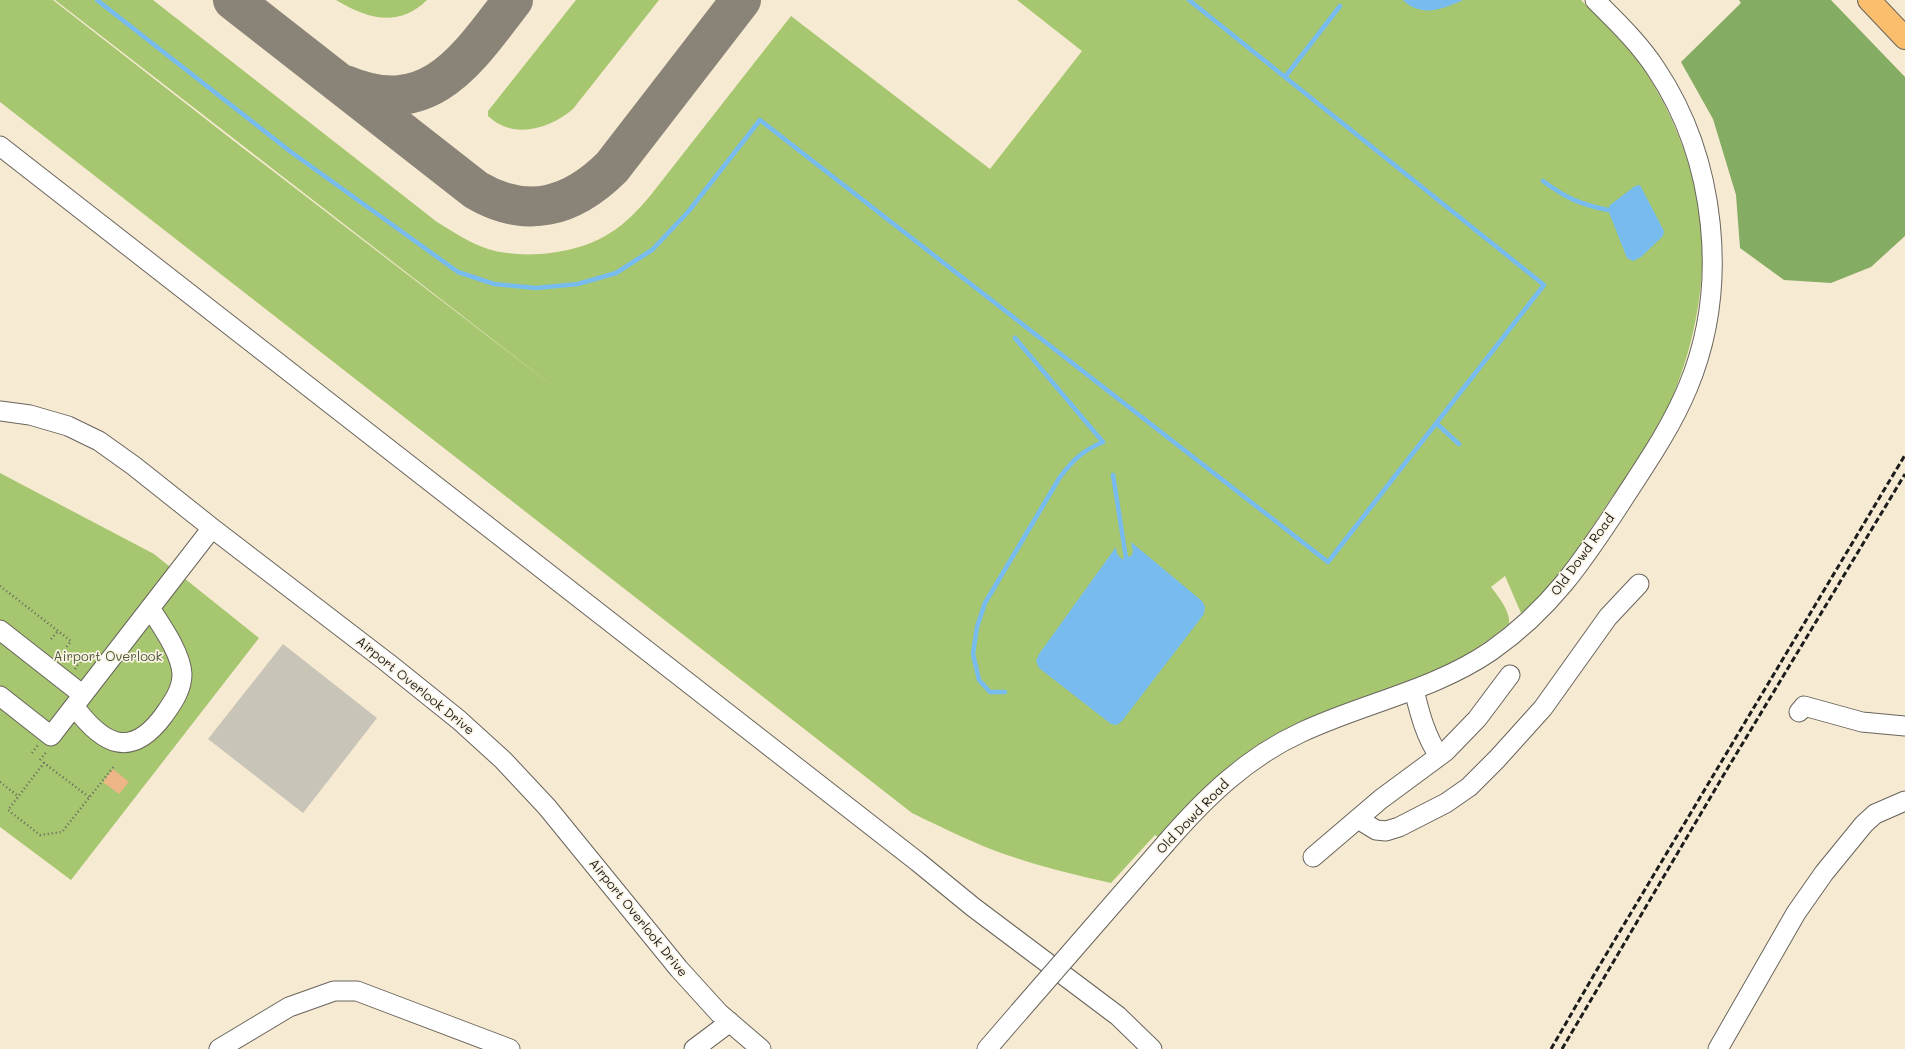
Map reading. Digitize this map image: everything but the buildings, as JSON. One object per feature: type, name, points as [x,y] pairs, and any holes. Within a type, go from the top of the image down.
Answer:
[{"type":"highway","points":[[1869,0],[1905,38]]},
{"type":"street","name":"Old Dowd Road","points":[[987,1049],[1194,811],[1223,783],[1248,763],[1274,746],[1327,721],[1414,690],[1459,671],[1521,629],[1551,600],[1571,576],[1674,419],[1689,385],[1702,345],[1712,271],[1710,221],[1706,192],[1698,158],[1686,124],[1656,69],[1636,42],[1595,0]]},
{"type":"street","points":[[0,146],[887,837],[973,907],[1118,1016],[1152,1049]]},
{"type":"street","name":"Airport Overlook Drive","points":[[0,411],[30,415],[68,426],[99,442],[134,466],[459,720],[503,760],[547,807],[680,970],[719,1013],[761,1049]]},
{"type":"street","points":[[0,696],[51,736],[212,528]]},
{"type":"street","points":[[1358,819],[1376,830],[1386,831],[1446,803],[1469,787],[1497,759],[1543,708],[1608,617],[1639,584]]},
{"type":"street","points":[[0,630],[78,700],[85,722],[99,734],[114,742],[129,743],[144,736],[156,725],[173,702],[180,688],[182,672],[177,656],[166,633],[150,608]]},
{"type":"street","points":[[1313,857],[1381,799],[1440,756],[1477,719],[1510,675]]},
{"type":"street","points":[[1414,690],[1423,725],[1430,742],[1440,756]]},
{"type":"street","points":[[1799,712],[1804,706],[1862,722],[1905,726]]},
{"type":"street","points":[[1718,1049],[1796,913],[1828,867],[1864,824],[1875,814],[1905,801]]},
{"type":"street","points":[[219,1049],[289,1007],[334,991],[357,991],[510,1049]]},
{"type":"street","points":[[694,1049],[730,1022]]},
{"type":"path","points":[[0,586],[71,641],[65,649]]},
{"type":"path","points":[[51,639],[58,631]]},
{"type":"path","points":[[89,798],[44,763],[8,810],[40,835],[62,832],[89,798],[115,765]]},
{"type":"path","points":[[0,782],[18,796]]},
{"type":"shaded area","points":[[283,644],[377,718],[303,813],[208,739]]},
{"type":"green space","points":[[0,0],[53,0],[567,397],[55,0],[153,0],[437,222],[481,247],[502,252],[534,254],[550,253],[582,246],[610,233],[631,216],[650,196],[791,16],[990,169],[1082,51],[1017,0],[1581,0],[1624,44],[1647,74],[1664,103],[1684,149],[1702,222],[1702,272],[1696,319],[1691,342],[1677,386],[1663,417],[1636,461],[1578,548],[1554,581],[1531,607],[1521,613],[1505,576],[1491,587],[1506,609],[1509,624],[1467,654],[1449,664],[1402,684],[1306,719],[1268,738],[1217,776],[1187,805],[1158,837],[1155,835],[1111,883],[1046,867],[995,851],[912,813],[0,102]]},
{"type":"green space","points":[[336,0],[427,0],[416,9],[405,14],[383,18],[360,12]]},
{"type":"green space","points":[[576,0],[659,0],[573,109],[564,116],[554,122],[531,129],[520,130],[509,128],[498,123],[488,116],[488,111]]},
{"type":"green space","points":[[1739,0],[1831,0],[1905,77],[1905,236],[1871,267],[1831,283],[1784,280],[1740,248],[1736,195],[1713,119],[1681,62],[1741,3]]},
{"type":"green space","name":"Airport Overlook","points":[[0,473],[154,554],[259,638],[71,880],[0,827]]},
{"type":"water","points":[[1403,0],[1463,0],[1440,9],[1425,10],[1410,6]]},
{"type":"water","points":[[1640,185],[1664,231],[1663,236],[1641,257],[1633,261],[1627,258],[1608,210],[1610,205],[1635,186]]},
{"type":"water","points":[[1131,542],[1202,601],[1205,607],[1204,614],[1122,721],[1117,725],[1111,724],[1039,668],[1036,661],[1039,654],[1116,547],[1117,554],[1122,559],[1131,556],[1133,552]]},
{"type":"waterway","points":[[97,0],[291,152],[458,272],[494,284],[536,288],[578,284],[616,273],[652,250],[688,212],[760,120],[1328,562],[1544,285],[1189,0]]},
{"type":"waterway","points":[[1285,77],[1340,6]]},
{"type":"waterway","points":[[1543,181],[1573,200],[1608,210]]},
{"type":"waterway","points":[[1005,692],[990,692],[979,680],[973,654],[977,627],[985,603],[1060,477],[1078,456],[1103,442],[1015,338]]},
{"type":"waterway","points":[[1437,424],[1459,444]]},
{"type":"waterway","points":[[1113,475],[1126,558]]},
{"type":"taxiway","points":[[233,0],[476,190],[495,199],[513,205],[531,206],[548,205],[565,200],[581,192],[597,181],[612,167],[741,0]]},
{"type":"taxiway","points":[[345,85],[375,94],[401,95],[424,89],[444,78],[462,62],[480,43],[513,0]]},
{"type":"railway","points":[[1551,1049],[1905,455]]},
{"type":"railway","points":[[1562,1049],[1723,776],[1905,474]]}]
